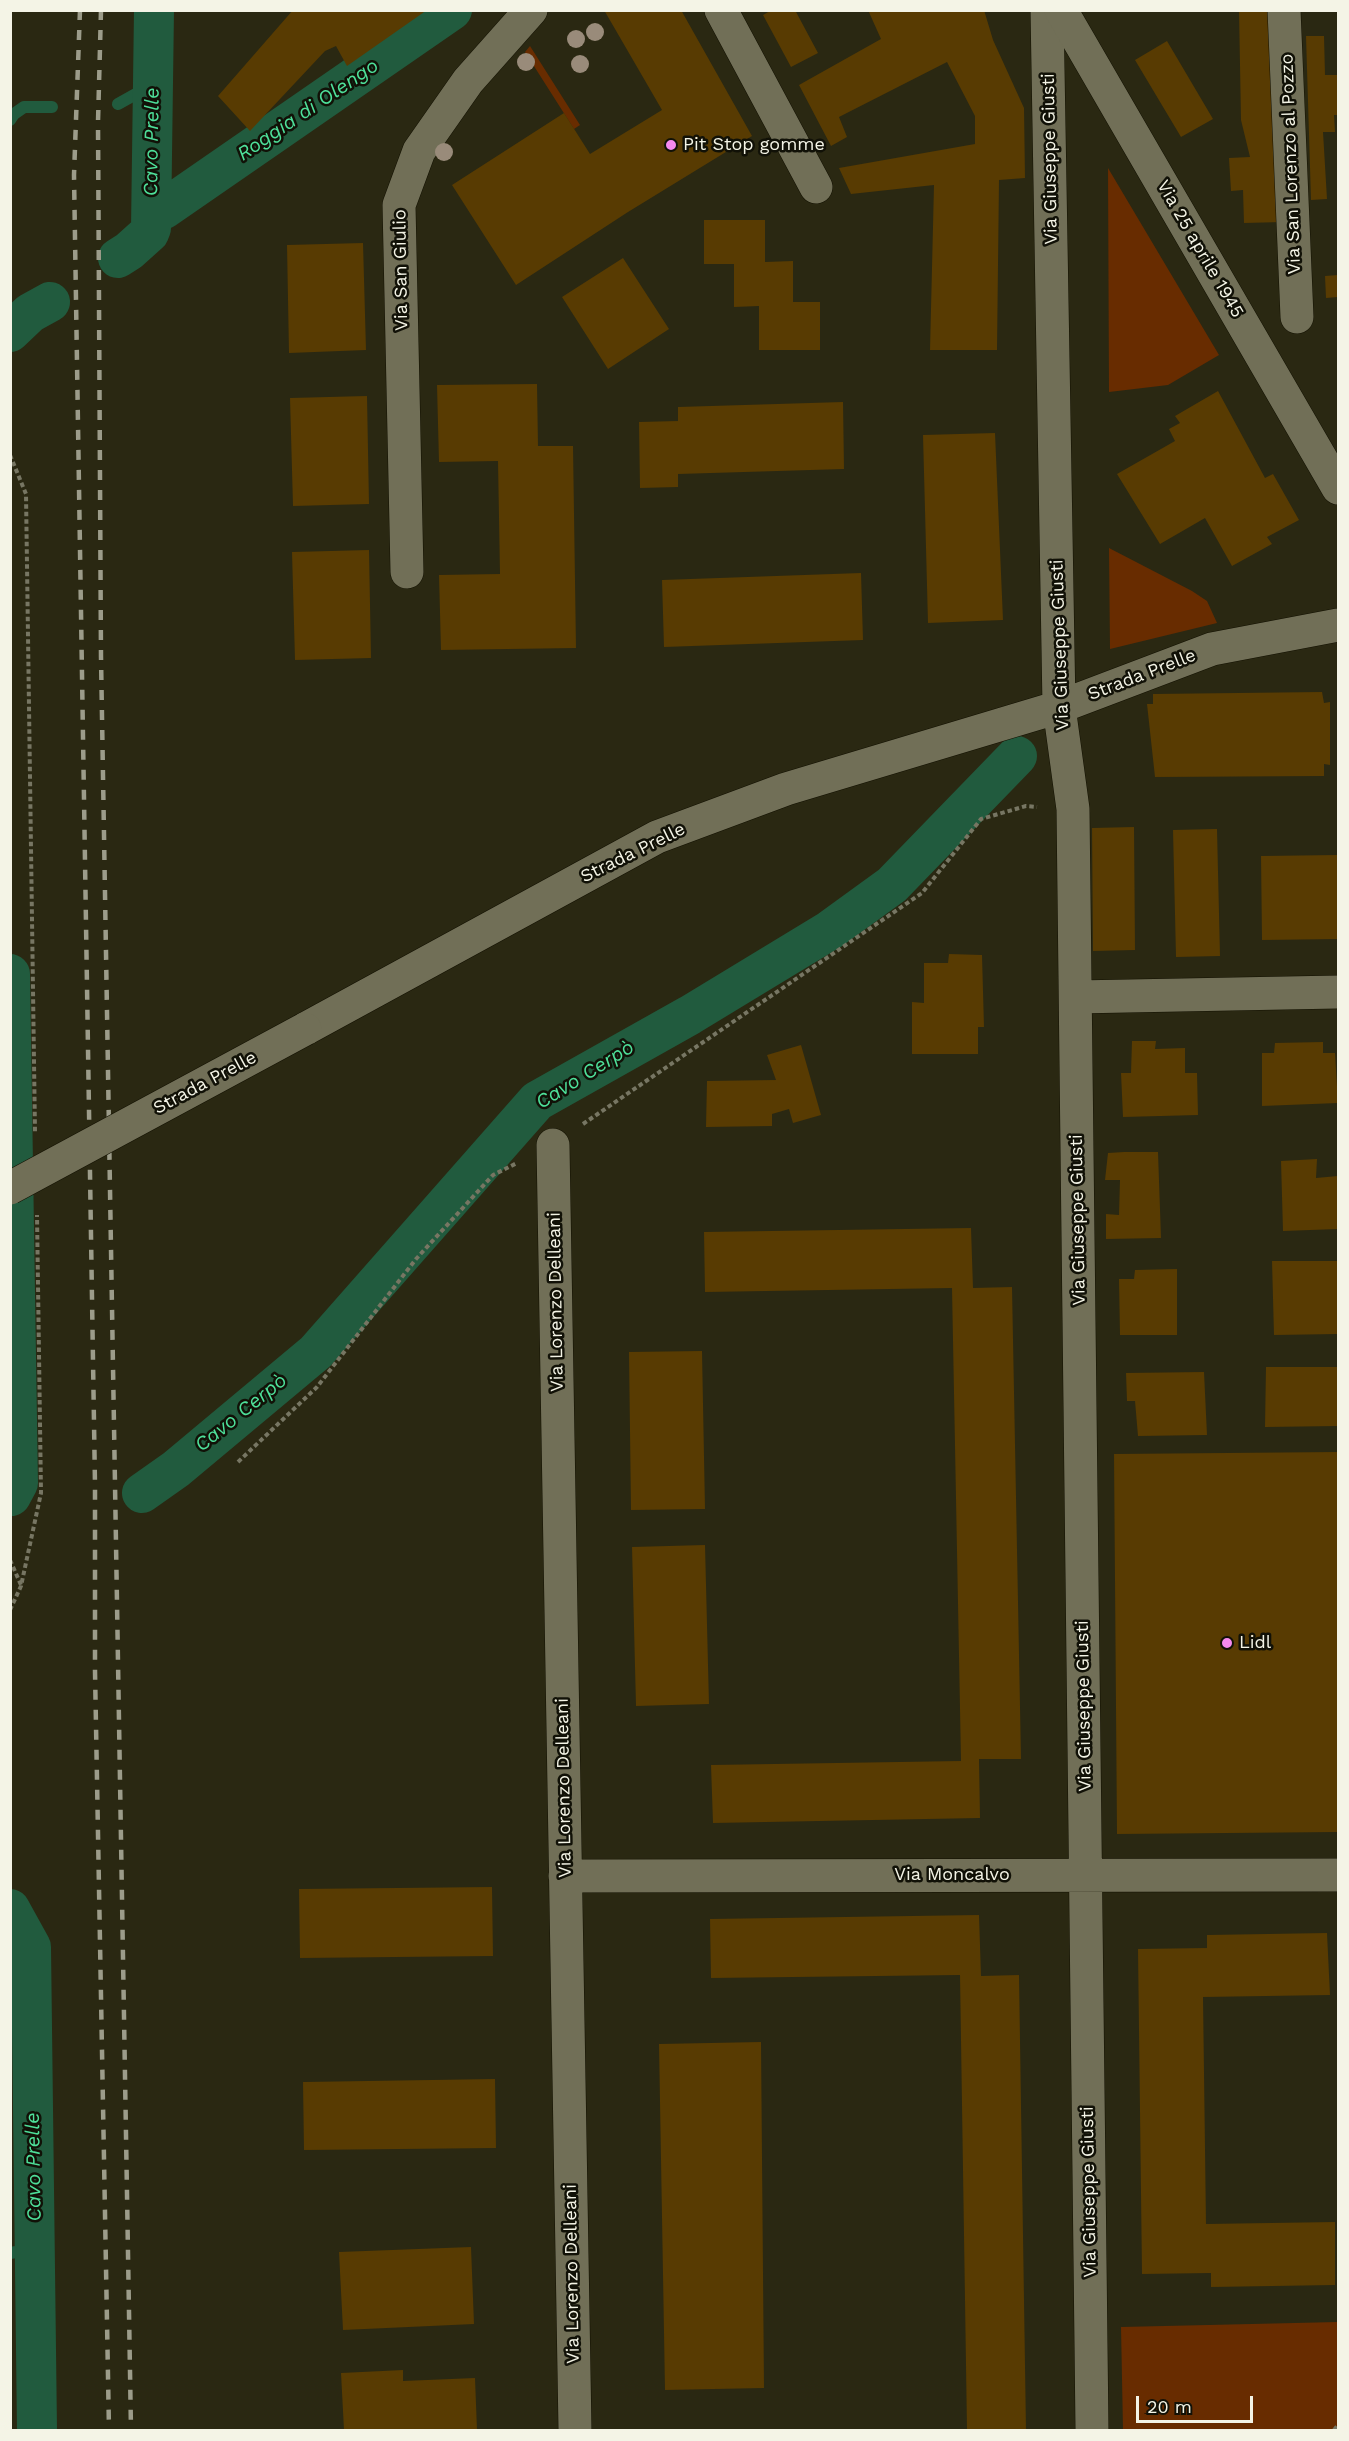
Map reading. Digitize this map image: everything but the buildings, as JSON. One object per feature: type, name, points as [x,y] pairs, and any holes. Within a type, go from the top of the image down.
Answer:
[{"type":"street","name":"Via San Giulio","points":[[406,572],[399,205],[418,151],[468,81],[531,10]]},
{"type":"street","points":[[721,10],[816,187]]},
{"type":"street","name":"Via Giuseppe Giusti","points":[[1047,10],[1059,707],[1073,809],[1092,2430]]},
{"type":"street","name":"Via 25 aprile 1945","points":[[1061,10],[1338,488]]},
{"type":"street","name":"Via San Lorenzo al Pozzo","points":[[1284,10],[1297,317]]},
{"type":"street","name":"Strada Prelle","points":[[10,1188],[657,837],[786,789],[1059,707],[1212,649],[1338,625]]},
{"type":"street","points":[[1076,997],[1338,992]]},
{"type":"street","name":"Via Lorenzo Delleani","points":[[553,1145],[575,2430]]},
{"type":"street","name":"Via Moncalvo","points":[[566,1876],[1338,1875]]},
{"type":"path","points":[[10,455],[26,494],[35,1136]]},
{"type":"path","points":[[238,1462],[317,1387],[416,1259],[493,1175],[553,1145],[922,893],[981,819],[1026,806],[1073,809]]},
{"type":"path","points":[[10,1610],[21,1586],[41,1493],[36,1208]]},
{"type":"path","points":[[10,1560],[21,1586]]},
{"type":"path","points":[[1334,2430],[1338,2426]]},
{"type":"shaded area","points":[[530,46],[580,125],[574,129],[525,52]]},
{"type":"shaded area","points":[[1108,168],[1219,355],[1168,385],[1109,392]]},
{"type":"shaded area","points":[[1109,548],[1207,601],[1217,623],[1110,649]]},
{"type":"shaded area","points":[[1338,2322],[1338,2430],[1123,2430],[1121,2327]]},
{"type":"waterway","name":"Cavo Prelle","points":[[118,258],[149,233],[151,228],[154,10]]},
{"type":"waterway","name":"Roggia di Olengo","points":[[164,209],[452,10]]},
{"type":"waterway","points":[[118,104],[152,85]]},
{"type":"waterway","points":[[10,120],[24,107],[52,107]]},
{"type":"waterway","name":"Cavo Prelle","points":[[10,332],[30,313],[50,302]]},
{"type":"waterway","name":"Cavo Cerpò","points":[[142,1493],[176,1469],[316,1352],[537,1101],[690,1015],[830,930],[892,885],[1017,756]]},
{"type":"waterway","name":"Cavo Prelle","points":[[10,974],[18,1483],[11,1496]]},
{"type":"waterway","name":"Cavo Prelle","points":[[10,1909],[31,1947],[37,2430]]},
{"type":"waterway","points":[[10,2253],[35,2249]]},
{"type":"railway","points":[[80,10],[74,175],[95,1485],[95,1671],[109,2430]]},
{"type":"railway","points":[[101,10],[98,122],[101,657],[131,2430]]},
{"type":"place","name":"Pit Stop gomme","points":[[671,145]]},
{"type":"place","name":"Lidl","points":[[1227,1643]]}]
